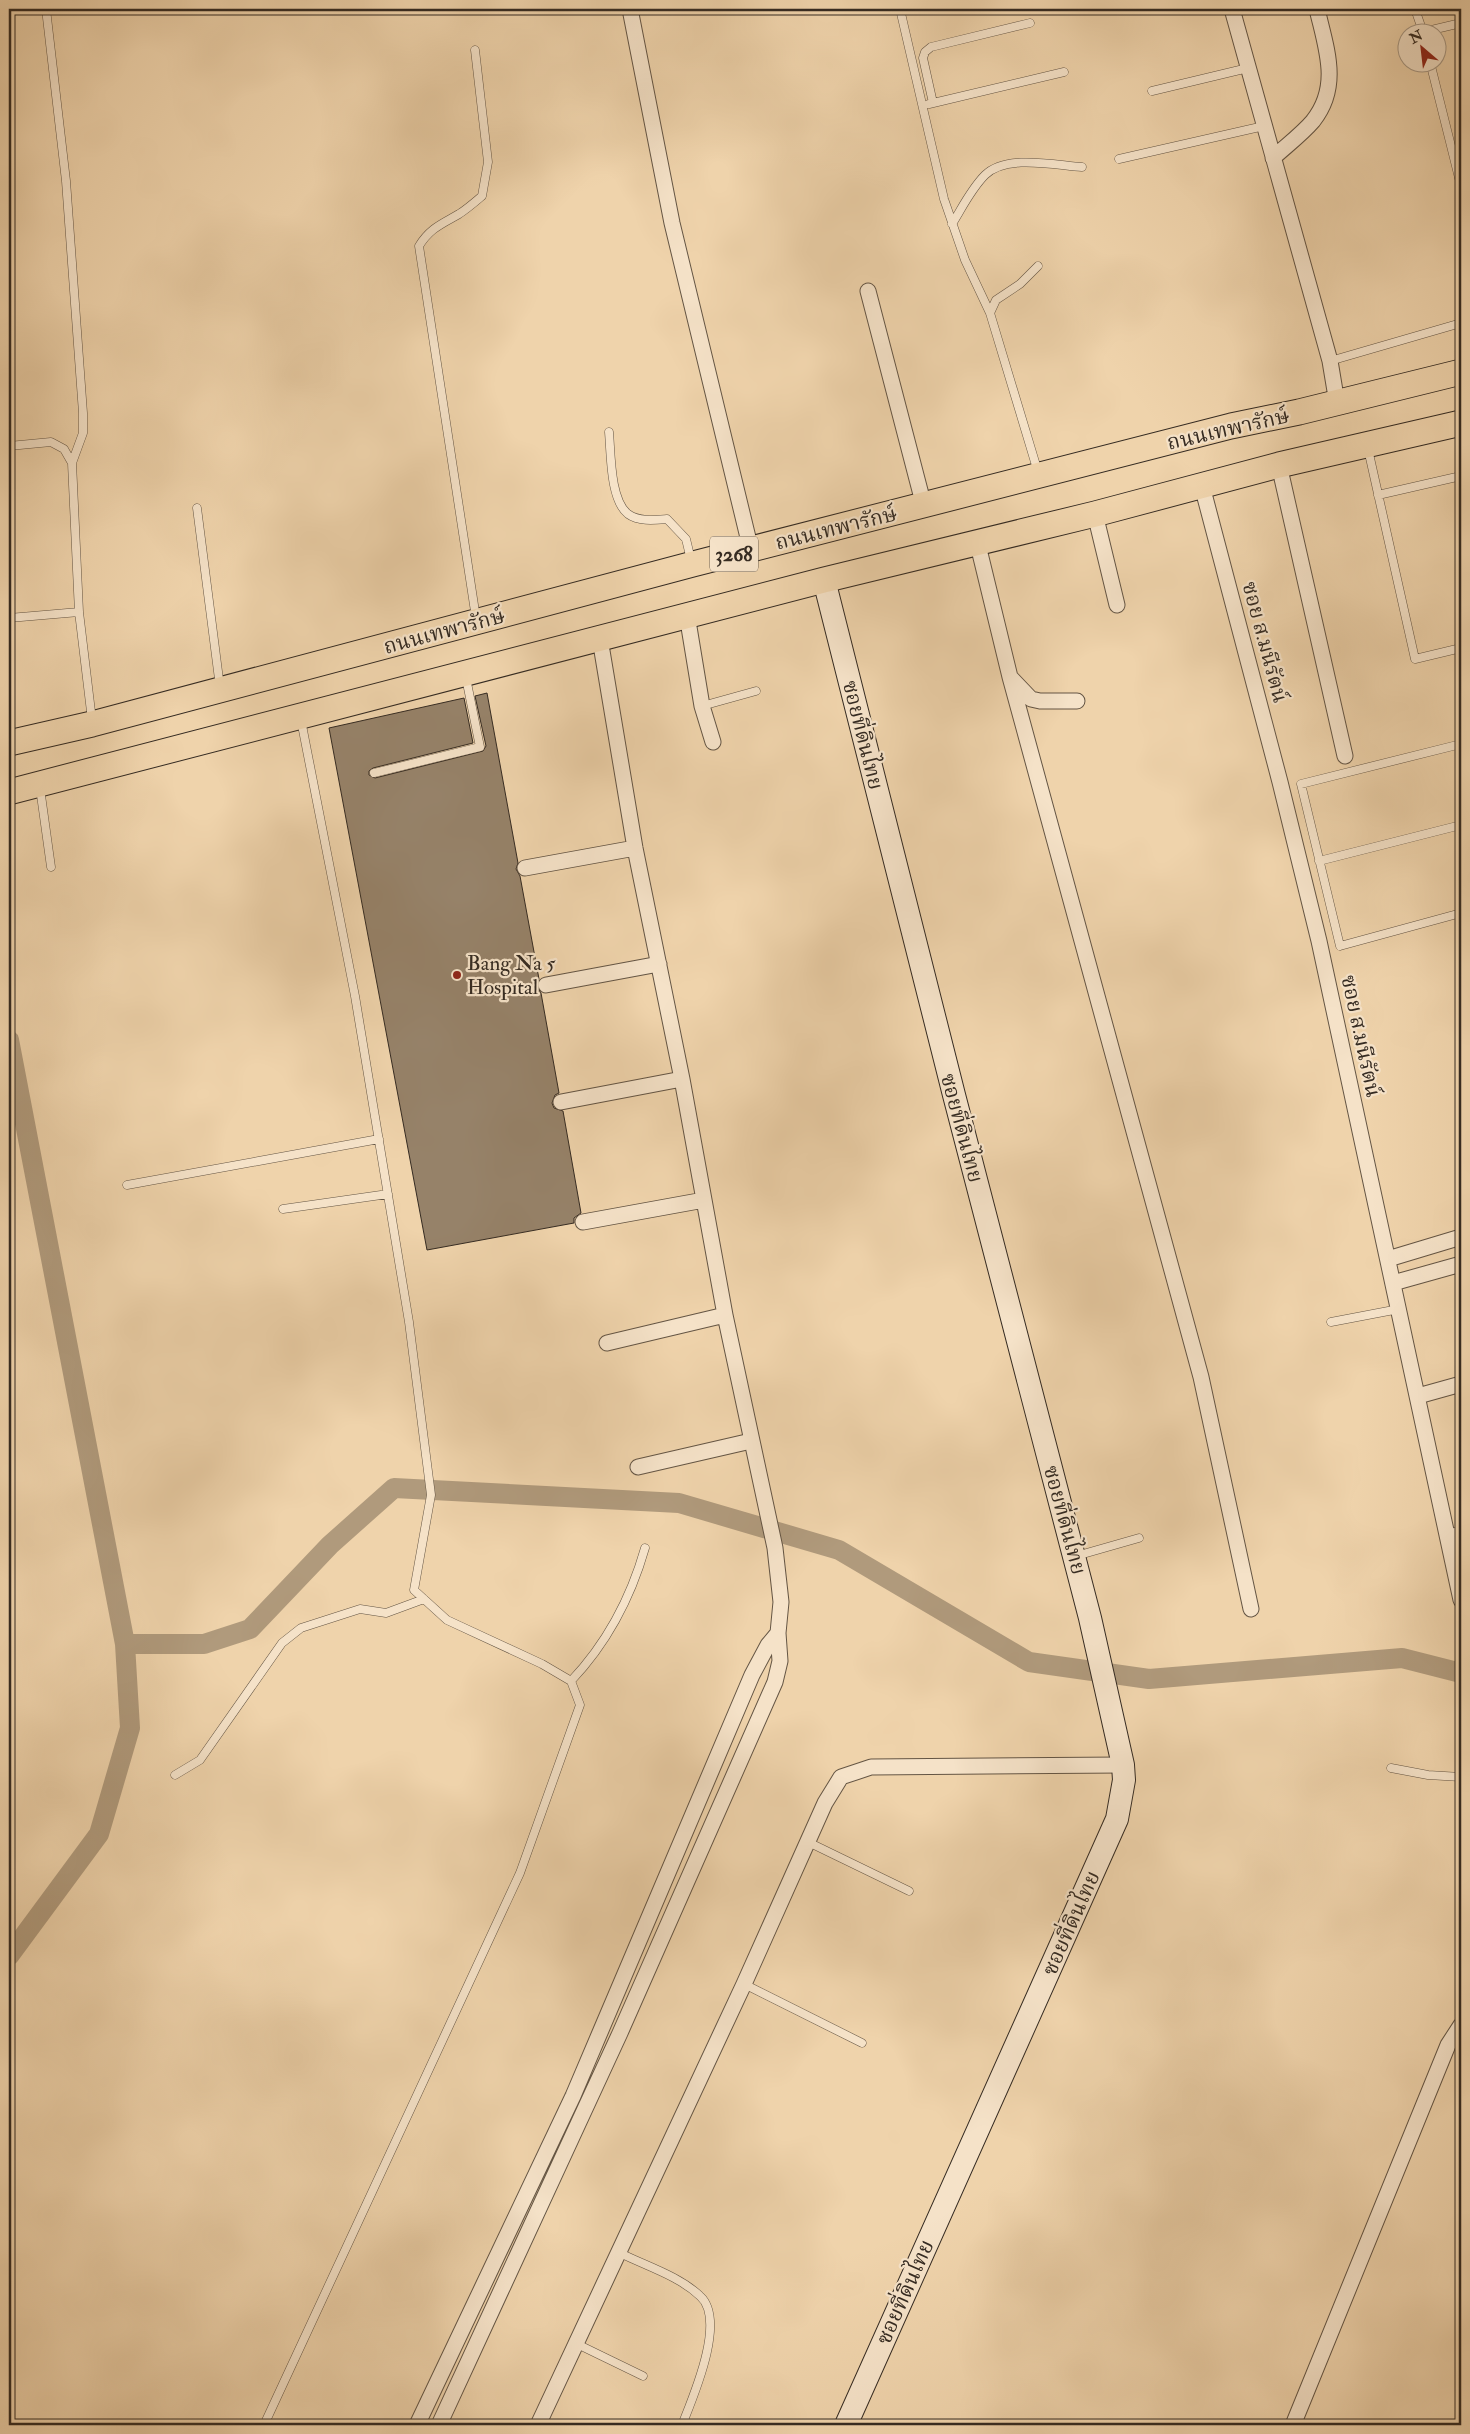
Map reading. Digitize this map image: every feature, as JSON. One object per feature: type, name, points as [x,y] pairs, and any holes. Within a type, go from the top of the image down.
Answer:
[{"type":"main road","name":"ถนนเทพารักษ์","points":[[9,743],[92,724],[477,623],[692,564],[1231,426],[1337,403],[1461,372]]},
{"type":"main road","name":"3268","points":[[9,792],[300,718],[824,580],[978,541],[1096,514],[1279,465],[1461,423]]},
{"type":"street","points":[[630,9],[672,224],[751,550]]},
{"type":"street","points":[[1232,9],[1330,361],[1337,403]]},
{"type":"street","points":[[1272,158],[1312,122],[1328,94],[1330,64],[1317,9]]},
{"type":"street","points":[[868,291],[924,506]]},
{"type":"street","points":[[1279,465],[1345,756]]},
{"type":"street","name":"ซอย ส.มนีรัตน์","points":[[1202,486],[1299,857],[1418,1396],[1454,1532],[1461,1600]]},
{"type":"street","points":[[1096,514],[1117,605]]},
{"type":"street","points":[[978,541],[1010,677],[1201,1378],[1251,1609]]},
{"type":"street","name":"ซอยที่ดินไทย","points":[[824,580],[954,1096],[1090,1618],[1124,1780],[1117,1819],[846,2425]]},
{"type":"street","points":[[687,615],[702,706],[712,742]]},
{"type":"street","points":[[417,2425],[549,2165],[620,2033],[775,1682],[780,1660],[778,1633],[781,1602],[775,1548],[724,1315],[682,1080],[635,848],[600,639]]},
{"type":"street","points":[[1010,677],[1031,698],[1040,701],[1077,701]]},
{"type":"street","points":[[525,868],[635,848]]},
{"type":"street","points":[[546,985],[659,964]]},
{"type":"street","points":[[561,1102],[682,1080]]},
{"type":"street","points":[[582,1222],[704,1200]]},
{"type":"street","points":[[1388,1259],[1461,1237]]},
{"type":"street","points":[[1393,1284],[1461,1264]]},
{"type":"street","points":[[607,1343],[724,1315]]},
{"type":"street","points":[[1418,1396],[1461,1384]]},
{"type":"street","points":[[638,1467],[752,1442]]},
{"type":"street","points":[[440,2425],[549,2165],[573,2096],[752,1675],[768,1645],[778,1633]]},
{"type":"street","points":[[538,2425],[575,2343],[620,2253],[825,1803],[841,1777],[871,1767],[1122,1765]]},
{"type":"street","points":[[700,1798],[720,1805]]},
{"type":"street","points":[[1293,2425],[1455,2048],[1461,2026]]},
{"type":"lane","points":[[46,9],[66,181],[83,413],[83,432],[72,463],[79,612],[92,724]]},
{"type":"lane","points":[[900,9],[944,198],[965,260],[990,313],[1040,476]]},
{"type":"lane","points":[[1415,9],[1420,22]]},
{"type":"lane","points":[[933,103],[923,58],[925,52],[931,47],[1030,23]]},
{"type":"lane","points":[[1448,26],[1461,23]]},
{"type":"lane","points":[[474,50],[488,162],[482,196],[460,214],[438,224],[426,233],[419,246],[477,623]]},
{"type":"lane","points":[[1152,91],[1248,68]]},
{"type":"lane","points":[[922,106],[1064,72]]},
{"type":"lane","points":[[1432,72],[1461,186]]},
{"type":"lane","points":[[1119,159],[1264,126]]},
{"type":"lane","points":[[952,224],[977,183],[997,166],[1011,162],[1082,167]]},
{"type":"lane","points":[[990,313],[996,300],[1020,284],[1038,266]]},
{"type":"lane","points":[[1330,361],[1461,323]]},
{"type":"lane","points":[[609,432],[617,500],[629,514],[645,520],[667,519],[686,539],[692,564]]},
{"type":"lane","points":[[9,446],[51,442],[64,450],[72,463]]},
{"type":"lane","points":[[1367,445],[1415,659],[1461,648]]},
{"type":"lane","points":[[1378,495],[1461,476]]},
{"type":"lane","points":[[198,508],[220,690]]},
{"type":"lane","points":[[9,618],[79,612]]},
{"type":"lane","points":[[374,773],[480,747],[465,673]]},
{"type":"lane","points":[[702,706],[756,691]]},
{"type":"lane","points":[[264,2425],[520,1873],[580,1705],[571,1681],[542,1664],[447,1620],[414,1590],[431,1495],[409,1322],[355,996],[300,718]]},
{"type":"lane","points":[[1461,744],[1301,784],[1340,946],[1461,914]]},
{"type":"lane","points":[[40,784],[51,867]]},
{"type":"lane","points":[[1319,861],[1461,825]]},
{"type":"lane","points":[[127,1185],[379,1139]]},
{"type":"lane","points":[[283,1209],[388,1194]]},
{"type":"lane","points":[[1331,1322],[1399,1309]]},
{"type":"lane","points":[[1074,1557],[1139,1538]]},
{"type":"lane","points":[[571,1681],[592,1658],[615,1620],[638,1571],[645,1548]]},
{"type":"lane","points":[[175,1775],[200,1760],[282,1643],[301,1628],[360,1609],[386,1612],[424,1599]]},
{"type":"lane","points":[[1391,1768],[1428,1775],[1461,1777]]},
{"type":"lane","points":[[808,1842],[909,1891]]},
{"type":"lane","points":[[744,1984],[862,2043]]},
{"type":"lane","points":[[620,2253],[685,2285],[702,2297],[710,2310],[709,2346],[693,2398],[682,2425]]},
{"type":"lane","points":[[575,2343],[643,2376]]},
{"type":"building","name":"Bang Na 5 Hospital","points":[[487,693],[518,863],[516,869],[520,876],[539,979],[537,986],[541,993],[559,1093],[555,1095],[552,1103],[554,1108],[563,1111],[581,1213],[574,1218],[574,1223],[427,1250],[329,728],[464,698],[473,743],[373,768],[369,771],[369,775],[375,778],[483,751],[486,746],[475,696]]},
{"type":"waterway","points":[[9,1040],[125,1644],[130,1728],[99,1834],[9,1956]]},
{"type":"waterway","points":[[125,1644],[204,1644],[250,1629],[330,1545],[394,1488],[679,1503],[839,1550],[1029,1662],[1149,1679],[1402,1658],[1461,1673]]},
{"type":"place","name":"Bang Na 5 Hospital","points":[[457,975]]}]
